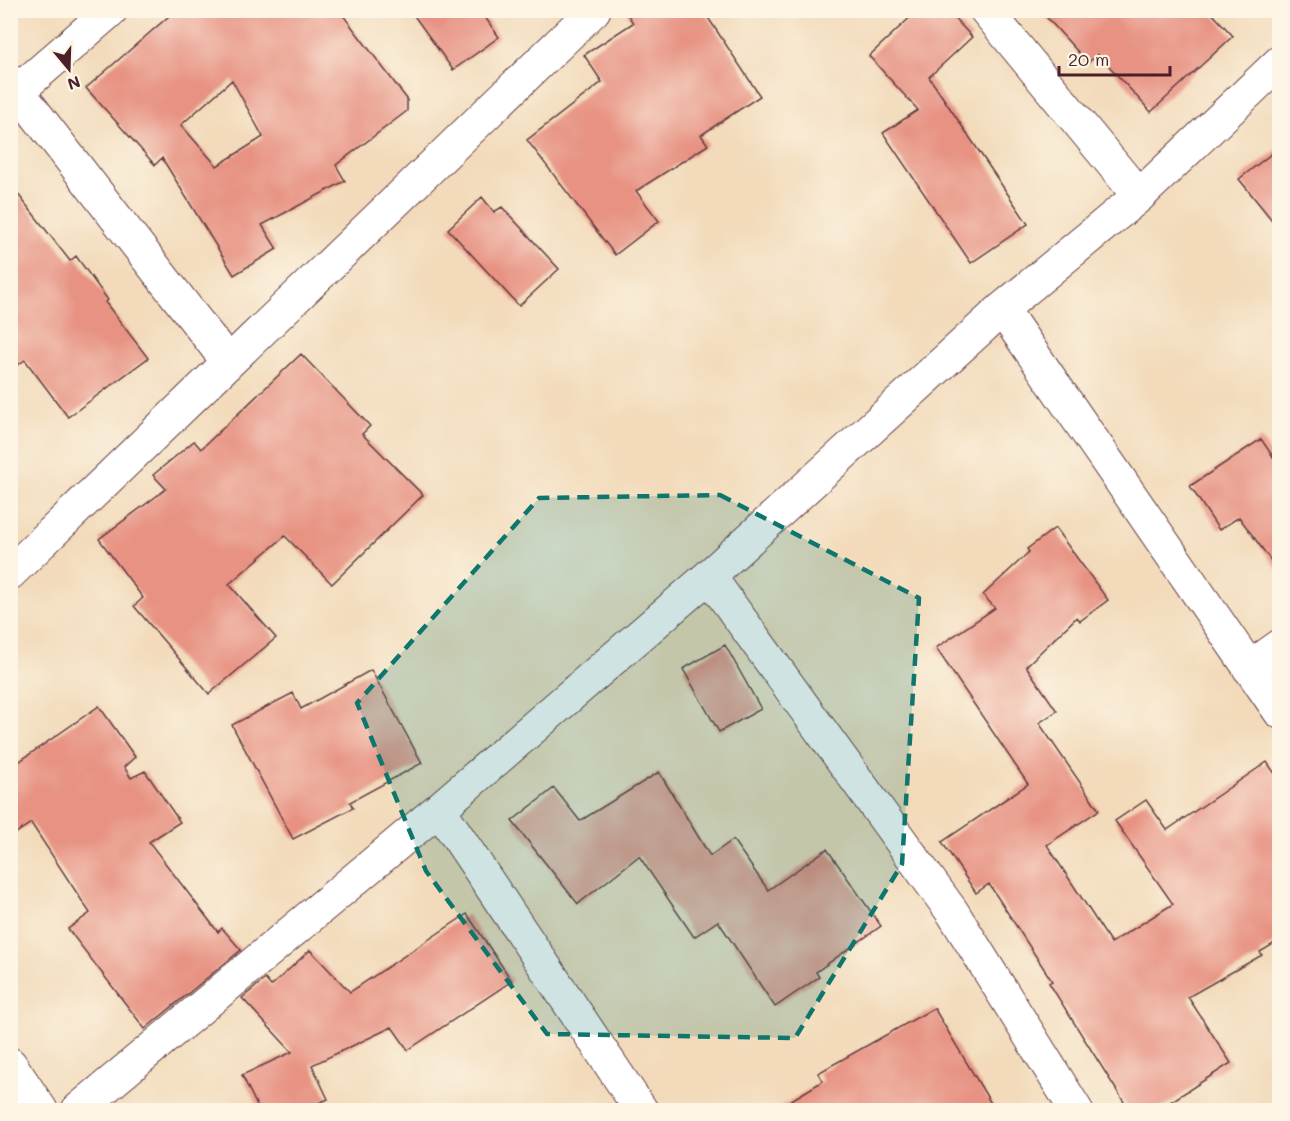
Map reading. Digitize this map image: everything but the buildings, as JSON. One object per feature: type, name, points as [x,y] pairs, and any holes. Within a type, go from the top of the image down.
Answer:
[{"type":"street","points":[[111,10],[15,86],[228,362]]},
{"type":"street","points":[[10,573],[594,10]]},
{"type":"street","points":[[986,10],[1139,196]]},
{"type":"street","points":[[78,1110],[439,810],[709,576],[1002,309],[1139,196],[1280,62]]},
{"type":"street","points":[[1002,309],[1280,712]]},
{"type":"street","points":[[709,576],[953,913],[1076,1110]]},
{"type":"street","points":[[1249,668],[1280,646]]},
{"type":"street","points":[[439,810],[641,1110]]},
{"type":"street","points":[[10,1064],[41,1110]]},
{"type":"highlighted area","points":[[720,495],[919,598],[902,864],[795,1038],[547,1034],[426,871],[357,703],[539,498]]}]
